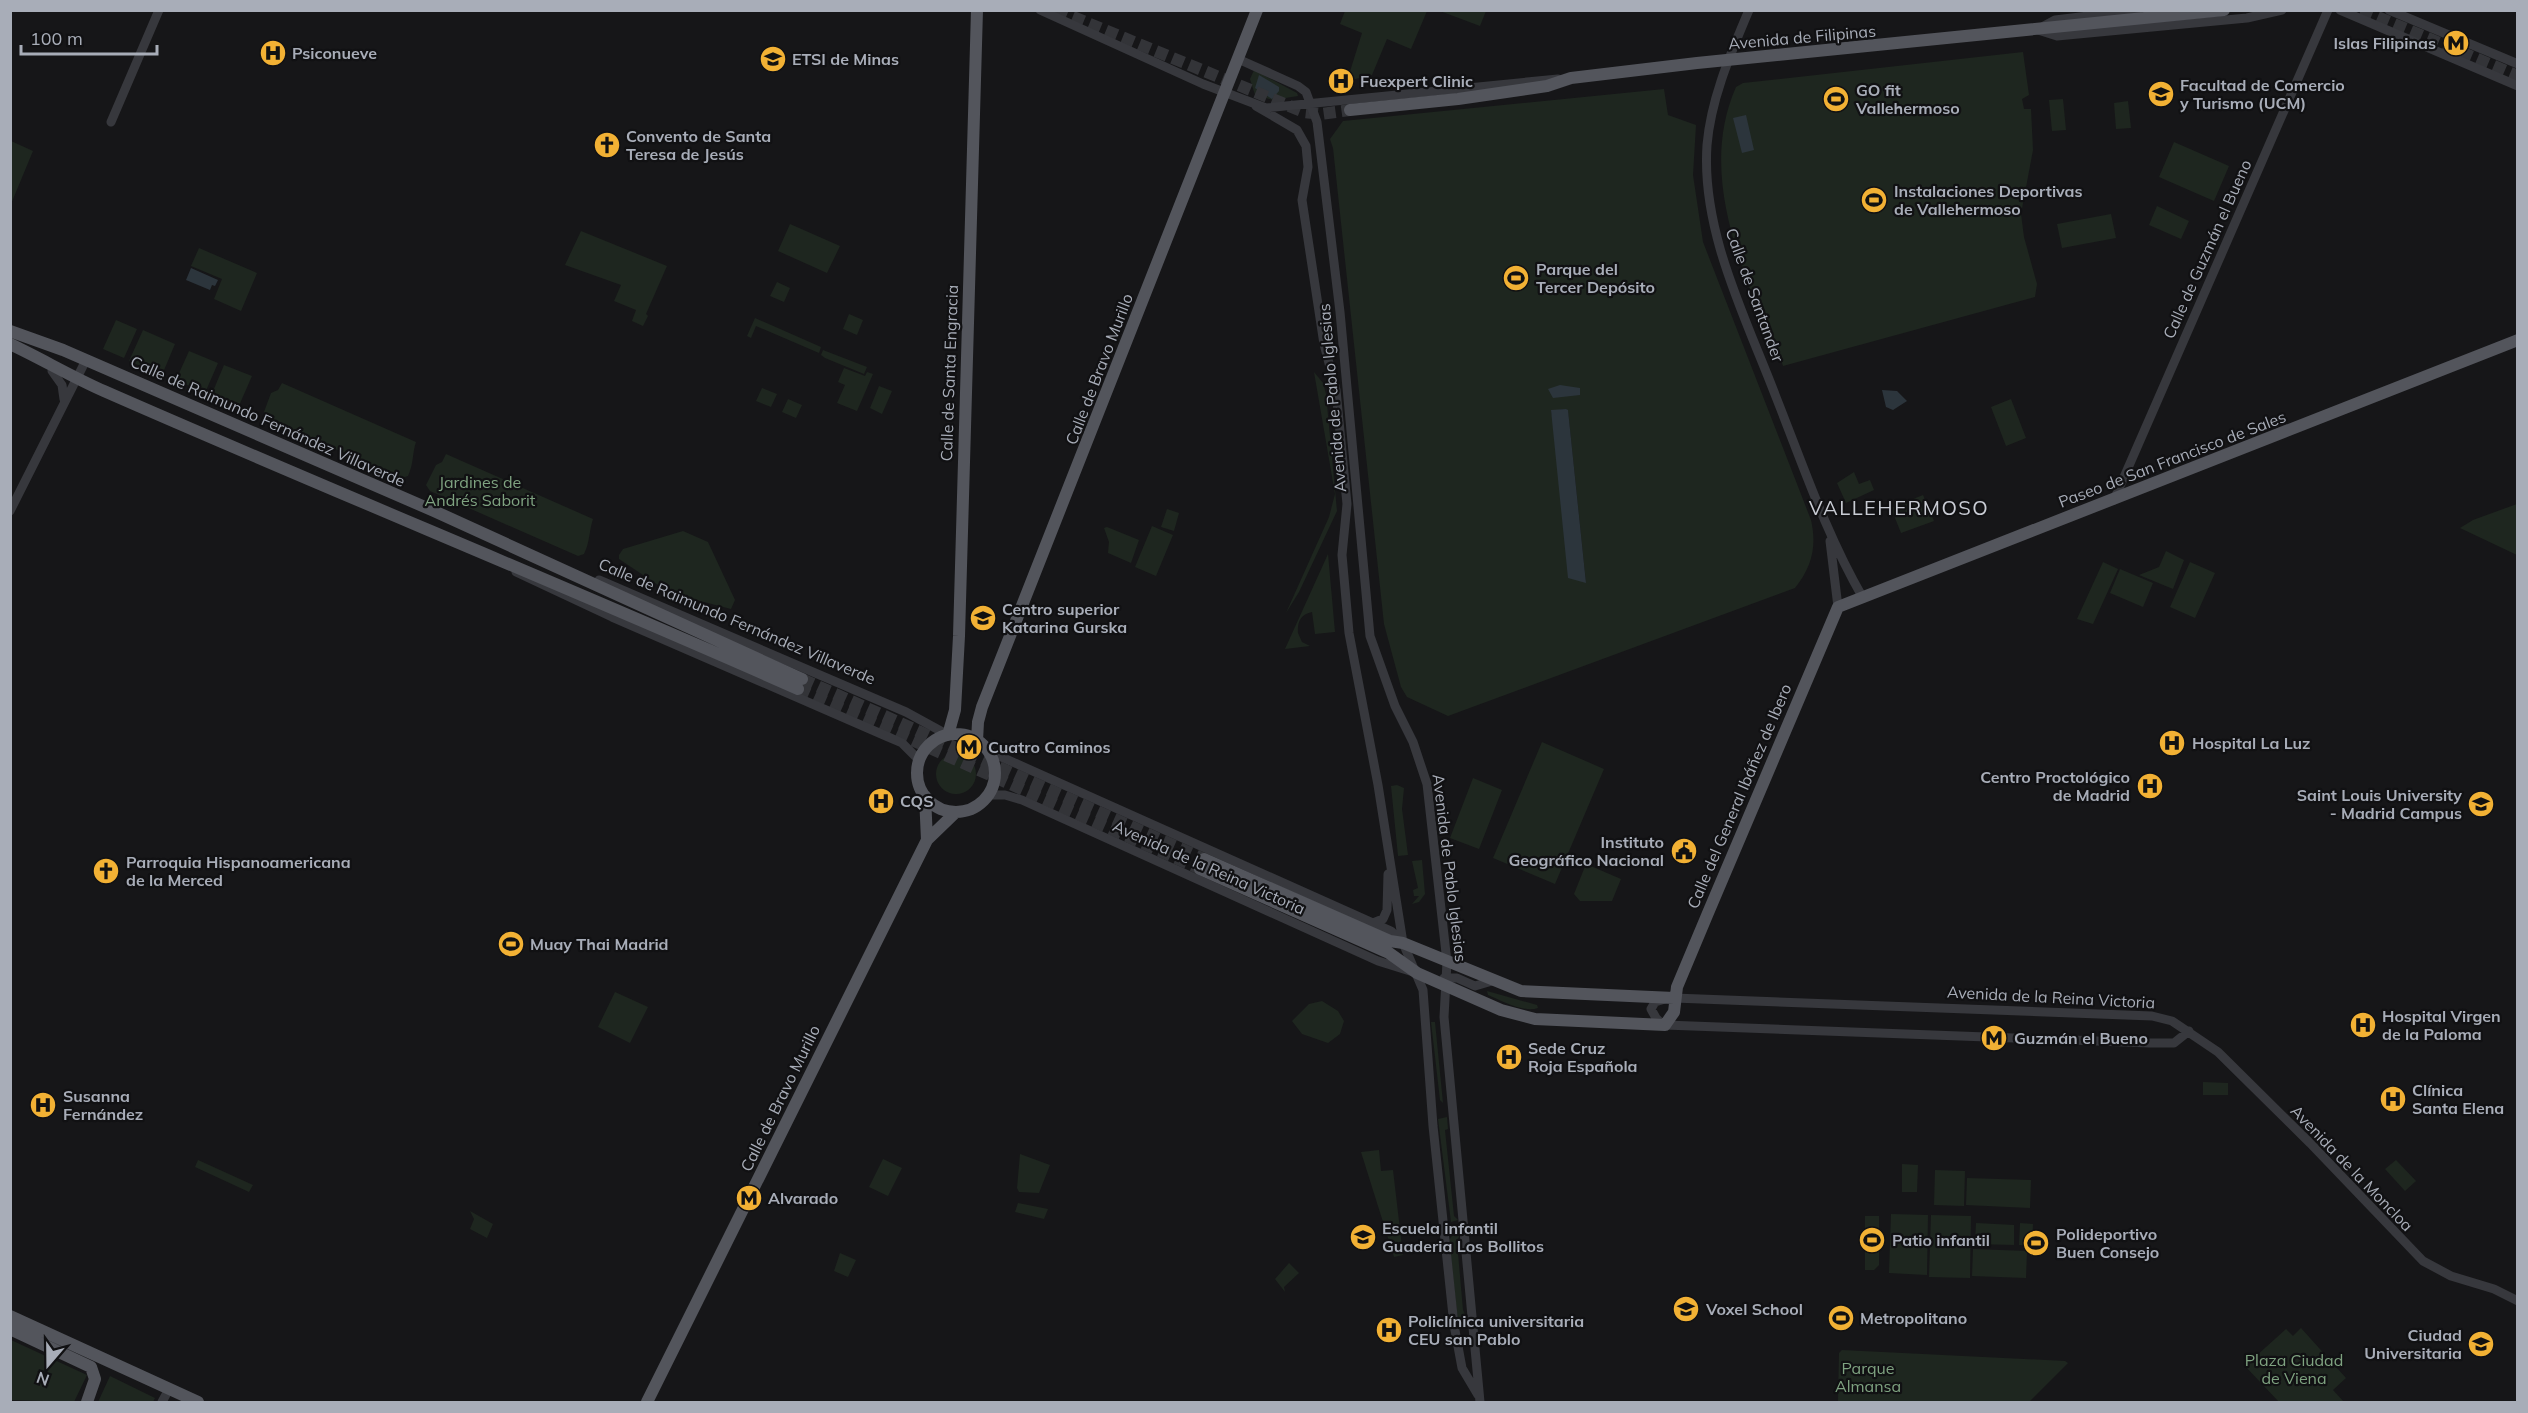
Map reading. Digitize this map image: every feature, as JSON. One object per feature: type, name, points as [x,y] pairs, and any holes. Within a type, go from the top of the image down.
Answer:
[{"type":"main road","name":"Calle de Santa Engracia","points":[[948,735],[955,710],[959,636],[977,10]]},
{"type":"main road","name":"Calle de Bravo Murillo","points":[[977,741],[982,707],[1257,10]]},
{"type":"main road","name":"Avenida de Filipinas","points":[[1350,110],[1547,86],[1571,78],[1728,60],[2224,10]]},
{"type":"main road","name":"Calle de Raimundo Fernández Villaverde","points":[[10,331],[86,360],[510,546],[800,684],[501,562],[76,378],[10,345]]},
{"type":"main road","name":"Paseo de San Francisco de Sales","points":[[1838,607],[2517,340]]},
{"type":"main road","name":"Calle del General Ibáñez de Ibero","points":[[1664,1025],[1674,1012],[1670,998],[1838,607]]},
{"type":"main road","points":[[948,735],[960,735],[977,741],[988,751],[994,775],[988,795],[973,808],[956,812],[936,806],[925,796],[917,776],[920,760],[928,746],[948,735]]},
{"type":"main road","name":"Calle de Bravo Murillo","points":[[925,796],[927,840]]},
{"type":"main road","name":"Calle de Bravo Murillo","points":[[647,1402],[927,840],[956,812]]},
{"type":"main road","name":"Avenida de la Reina Victoria","points":[[1664,1025],[1535,1019],[1501,1010],[1448,982],[1431,980],[1389,953],[1202,864],[1390,941],[1403,943],[1508,988],[1535,993],[1670,998]]},
{"type":"main road","points":[[10,1316],[198,1402]]},
{"type":"main road","points":[[10,1329],[91,1367],[96,1376],[87,1402]]},
{"type":"street","points":[[111,122],[159,10]]},
{"type":"street","points":[[1040,10],[1256,106]]},
{"type":"street","name":"Calle de Santander","points":[[1749,10],[1717,93],[1707,143],[1710,205],[1727,268],[1829,532],[1863,598]]},
{"type":"street","name":"Avenida de Filipinas","points":[[2036,30],[2055,20],[2138,10]]},
{"type":"street","name":"Avenida de Filipinas","points":[[2036,30],[2057,36],[2237,19],[2282,10]]},
{"type":"street","name":"Calle de Guzmán el Bueno","points":[[2114,500],[2328,10]]},
{"type":"street","points":[[2340,10],[2517,86]]},
{"type":"street","points":[[2389,10],[2517,64]]},
{"type":"street","points":[[1238,59],[1298,86],[1306,92],[1312,104]]},
{"type":"street","name":"Avenida de Filipinas","points":[[1256,106],[1276,109],[1571,78]]},
{"type":"street","name":"Avenida de Pablo Iglesias","points":[[1312,104],[1326,184],[1339,299],[1370,636],[1396,710],[1413,742],[1427,784],[1448,962],[1444,1017],[1479,1399]]},
{"type":"street","name":"Avenida de Pablo Iglesias","points":[[1256,106],[1297,130],[1306,146],[1308,158],[1301,197],[1324,344],[1336,390],[1347,504],[1342,555],[1349,633],[1403,943],[1423,990],[1433,1126],[1454,1325],[1462,1368],[1479,1399]]},
{"type":"street","points":[[10,511],[64,399],[86,360]]},
{"type":"street","points":[[52,371],[62,385],[64,399]]},
{"type":"street","name":"Calle de Santander","points":[[1829,532],[1838,607]]},
{"type":"street","name":"Calle de Raimundo Fernández Villaverde","points":[[510,546],[556,561],[906,712],[948,735]]},
{"type":"street","name":"Calle de Raimundo Fernández Villaverde","points":[[501,562],[526,578],[565,596],[894,739],[920,760]]},
{"type":"street","name":"Avenida de la Reina Victoria","points":[[988,751],[1391,931],[1403,943]]},
{"type":"street","name":"Avenida de la Reina Victoria","points":[[988,795],[1005,795],[1022,800],[1378,961],[1417,973]]},
{"type":"street","name":"Avenida de Pablo Iglesias","points":[[1373,923],[1383,919],[1386,913],[1388,850]]},
{"type":"street","points":[[1423,990],[1431,980]]},
{"type":"street","name":"Avenida de la Reina Victoria","points":[[1448,982],[1475,987],[1492,981]]},
{"type":"street","points":[[1664,1025],[1656,1018],[1652,1009],[1655,1002],[1670,998]]},
{"type":"street","name":"Avenida de la Reina Victoria","points":[[1664,1025],[2150,1043],[2174,1043],[2189,1031],[2172,1021],[2152,1016],[1670,998]]},
{"type":"street","name":"Avenida de la Moncloa","points":[[2189,1031],[2218,1052],[2310,1143],[2423,1261],[2451,1276],[2490,1287],[2515,1299]]},
{"type":"street","points":[[162,1402],[169,1389]]},
{"type":"green space","points":[[1345,10],[1427,11],[1411,49],[1387,39],[1372,75],[1347,81],[1362,33],[1340,24]]},
{"type":"green space","points":[[1486,10],[1480,26],[1440,11]]},
{"type":"green space","name":"Instalaciones Deportivas de Vallehermoso","points":[[2023,52],[2029,95],[2022,99],[2024,109],[2031,109],[2033,150],[2021,214],[2024,237],[2037,284],[2035,297],[1783,366],[1770,325],[1764,327],[1742,268],[1726,208],[1722,178],[1722,147],[1726,117],[1736,87],[1743,83]]},
{"type":"green space","points":[[1254,70],[1297,93],[1298,96],[1273,100],[1255,95],[1250,79]]},
{"type":"green space","name":"Parque del Tercer Depósito","points":[[1664,89],[1668,115],[1696,125],[1693,175],[1703,242],[1811,520],[1812,556],[1806,572],[1795,588],[1448,716],[1407,697],[1401,687],[1384,624],[1333,148],[1330,139],[1343,121]],"holes":[[[1566,409],[1586,583],[1551,411]]]},
{"type":"green space","points":[[2063,99],[2066,130],[2052,131],[2049,100]]},
{"type":"green space","points":[[2128,101],[2131,128],[2116,129],[2114,103]]},
{"type":"green space","points":[[11,141],[33,151],[11,204]]},
{"type":"green space","points":[[2174,142],[2229,166],[2214,201],[2159,177]]},
{"type":"green space","points":[[2157,206],[2189,221],[2181,239],[2149,225]]},
{"type":"green space","points":[[2111,214],[2116,238],[2062,248],[2057,224]]},
{"type":"green space","points":[[790,224],[840,246],[827,273],[778,251]]},
{"type":"green space","points":[[581,231],[667,266],[643,326],[632,321],[636,310],[614,301],[621,285],[565,265]]},
{"type":"green space","points":[[199,248],[257,273],[241,311],[214,299],[222,279],[191,266]]},
{"type":"green space","points":[[777,282],[790,288],[784,302],[770,296]]},
{"type":"green space","points":[[849,314],[863,320],[857,335],[843,329]]},
{"type":"green space","points":[[755,318],[821,347],[819,353],[756,326],[751,338],[747,336]]},
{"type":"green space","points":[[116,320],[137,329],[124,358],[103,349]]},
{"type":"green space","points":[[143,330],[175,344],[162,375],[129,361]]},
{"type":"green space","points":[[823,350],[867,367],[864,374],[825,358],[821,355]]},
{"type":"green space","points":[[189,351],[218,363],[205,393],[176,380]]},
{"type":"green space","points":[[224,365],[252,376],[238,408],[211,396]]},
{"type":"green space","points":[[844,368],[865,376],[867,372],[873,374],[857,411],[837,403],[845,385],[838,382]]},
{"type":"green space","points":[[1314,372],[1323,383],[1326,394],[1337,511],[1299,592],[1286,613],[1329,517],[1335,494]]},
{"type":"green space","points":[[282,383],[416,442],[408,476],[401,478],[267,419],[264,412],[271,393],[278,390]]},
{"type":"green space","points":[[879,386],[892,391],[882,414],[870,408]]},
{"type":"green space","points":[[762,388],[777,394],[771,407],[756,401]]},
{"type":"green space","points":[[788,399],[802,405],[796,418],[782,412]]},
{"type":"green space","points":[[2011,399],[2026,438],[2006,446],[1991,407]]},
{"type":"green space","name":"Jardines de Andrés Saborit","points":[[446,454],[593,519],[584,554],[578,556],[430,491],[426,485],[436,465],[442,462]]},
{"type":"green space","points":[[1854,472],[1859,484],[1870,480],[1874,490],[1846,503],[1837,483]]},
{"type":"green space","points":[[1923,495],[1934,521],[1901,533],[1891,508]]},
{"type":"green space","points":[[2517,504],[2517,555],[2460,528],[2473,520]]},
{"type":"green space","points":[[1167,509],[1179,513],[1174,531],[1161,527]]},
{"type":"green space","points":[[1152,526],[1173,535],[1156,576],[1135,567]]},
{"type":"green space","points":[[1107,527],[1139,540],[1131,563],[1108,553],[1109,542],[1104,528]]},
{"type":"green space","points":[[683,531],[708,542],[735,600],[731,609],[681,596],[661,587],[619,559],[623,549]]},
{"type":"green space","points":[[2166,551],[2184,560],[2173,589],[2139,575],[2159,567]]},
{"type":"green space","points":[[1328,554],[1335,632],[1315,634],[1312,612],[1308,613],[1300,619],[1298,633],[1302,642],[1310,646],[1285,649]]},
{"type":"green space","points":[[2103,562],[2118,569],[2093,624],[2077,619]]},
{"type":"green space","points":[[2190,562],[2215,573],[2195,618],[2170,607]]},
{"type":"green space","points":[[2120,569],[2153,583],[2143,607],[2110,593]]},
{"type":"green space","points":[[1542,742],[1604,769],[1555,884],[1493,858]]},
{"type":"green space","points":[[956,754],[964,755],[970,760],[975,766],[975,782],[970,788],[964,793],[956,794],[948,793],[942,788],[937,782],[936,774],[937,766],[942,760],[948,755]]},
{"type":"green space","points":[[1473,778],[1502,790],[1479,849],[1450,838]]},
{"type":"green space","points":[[1397,785],[1404,788],[1402,809],[1408,855],[1398,856],[1391,786]]},
{"type":"green space","points":[[1422,860],[1425,894],[1419,902],[1412,904],[1419,896],[1414,896],[1413,890],[1418,888],[1412,861]]},
{"type":"green space","points":[[1586,864],[1621,879],[1612,901],[1580,901],[1574,894]]},
{"type":"green space","points":[[1487,991],[1537,1005],[1538,1008],[1526,1009],[1513,1006],[1488,995]]},
{"type":"green space","points":[[615,992],[648,1007],[630,1043],[598,1027]]},
{"type":"green space","points":[[1322,1001],[1338,1011],[1344,1021],[1340,1034],[1328,1043],[1302,1034],[1292,1021],[1309,1004]]},
{"type":"green space","points":[[1431,1022],[1435,1022],[1443,1103],[1440,1100]]},
{"type":"green space","points":[[2203,1082],[2228,1083],[2228,1095],[2203,1095]]},
{"type":"green space","points":[[1447,1117],[1448,1129],[1445,1130],[1454,1216],[1458,1220],[1451,1222],[1438,1119]]},
{"type":"green space","points":[[1379,1150],[1381,1171],[1393,1170],[1403,1255],[1394,1257],[1361,1152]]},
{"type":"green space","points":[[1020,1154],[1050,1165],[1039,1193],[1019,1192],[1017,1188]]},
{"type":"green space","points":[[883,1159],[902,1168],[888,1196],[869,1187]]},
{"type":"green space","points":[[198,1160],[253,1185],[249,1192],[195,1167]]},
{"type":"green space","points":[[2396,1160],[2416,1181],[2405,1191],[2385,1169]]},
{"type":"green space","points":[[1902,1164],[1918,1165],[1917,1192],[1902,1192]]},
{"type":"green space","points":[[1935,1170],[1965,1171],[1964,1206],[1934,1205]]},
{"type":"green space","points":[[1967,1178],[2031,1180],[2030,1208],[1966,1205]]},
{"type":"green space","points":[[1018,1203],[1048,1209],[1044,1219],[1015,1212]]},
{"type":"green space","points":[[470,1211],[493,1224],[487,1238],[470,1229],[474,1219]]},
{"type":"green space","points":[[1891,1214],[1928,1215],[1927,1275],[1889,1273]]},
{"type":"green space","points":[[1931,1215],[1971,1216],[1970,1278],[1929,1277]]},
{"type":"green space","name":"Patio infantil","points":[[1865,1216],[1879,1216],[1879,1265],[1874,1270],[1865,1270]]},
{"type":"green space","points":[[1976,1223],[2014,1225],[2014,1245],[1975,1244]]},
{"type":"green space","points":[[2020,1223],[2033,1224],[2032,1246],[2019,1245]]},
{"type":"green space","points":[[1454,1233],[1459,1236],[1457,1242],[1463,1310],[1468,1321],[1458,1321],[1449,1240]]},
{"type":"green space","points":[[1973,1249],[2027,1251],[2026,1278],[1972,1276]]},
{"type":"green space","points":[[840,1253],[856,1260],[848,1277],[834,1271]]},
{"type":"green space","points":[[1289,1263],[1299,1273],[1284,1287],[1285,1292],[1275,1279]]},
{"type":"green space","name":"Plaza Ciudad de Viena","points":[[2301,1328],[2346,1378],[2333,1390],[2344,1402],[2279,1402],[2245,1366],[2286,1329],[2293,1336]]},
{"type":"green space","points":[[11,1340],[87,1375],[74,1402],[11,1400]]},
{"type":"green space","name":"Parque Almansa","points":[[1842,1350],[2065,1361],[2068,1363],[2029,1402],[1838,1402],[1839,1353]]},
{"type":"green space","points":[[110,1376],[155,1398],[153,1402],[98,1402]]},
{"type":"shaded area","points":[[1259,75],[1279,87],[1279,91],[1272,99],[1255,88]]},
{"type":"shaded area","points":[[1746,115],[1754,150],[1742,153],[1733,118]]},
{"type":"shaded area","points":[[191,268],[218,280],[215,286],[212,285],[210,290],[186,280]]},
{"type":"shaded area","points":[[1560,385],[1580,388],[1580,395],[1553,398],[1548,389]]},
{"type":"shaded area","points":[[1882,390],[1897,391],[1907,401],[1893,410],[1886,407]]},
{"type":"shaded area","points":[[1551,410],[1568,410],[1586,583],[1568,578]]},
{"type":"tunnel","points":[[1056,10],[1304,112],[1321,114],[1350,110]]},
{"type":"tunnel","points":[[2361,10],[2518,76]]},
{"type":"tunnel","points":[[802,679],[1204,859]]},
{"type":"tunnel","points":[[798,689],[1200,869]]},
{"type":"place","name":"Islas Filipinas","points":[[2456,43]]},
{"type":"place","name":"Psiconueve","points":[[273,53]]},
{"type":"place","name":"ETSI de Minas","points":[[773,59]]},
{"type":"place","name":"Fuexpert Clinic","points":[[1341,81]]},
{"type":"place","name":"Facultad de Comercio y Turismo (UCM)","points":[[2161,94]]},
{"type":"place","name":"GO fit Vallehermoso","points":[[1836,99]]},
{"type":"place","name":"Convento de Santa Teresa de Jesús","points":[[607,145]]},
{"type":"place","name":"Instalaciones Deportivas de Vallehermoso","points":[[1874,200]]},
{"type":"place","name":"Parque del Tercer Depósito","points":[[1516,278]]},
{"type":"place","name":"Centro superior Katarina Gurska","points":[[983,618]]},
{"type":"place","name":"Hospital La Luz","points":[[2172,743]]},
{"type":"place","name":"Cuatro Caminos","points":[[969,747]]},
{"type":"place","name":"Centro Proctológico de Madrid","points":[[2150,786]]},
{"type":"place","name":"CQS","points":[[881,801]]},
{"type":"place","name":"Saint Louis University - Madrid Campus","points":[[2481,804]]},
{"type":"place","name":"Instituto Geográfico Nacional","points":[[1684,851]]},
{"type":"place","name":"Parroquia Hispanoamericana de la Merced","points":[[106,871]]},
{"type":"place","name":"Muay Thai Madrid","points":[[511,944]]},
{"type":"place","name":"Hospital Virgen de la Paloma","points":[[2363,1025]]},
{"type":"place","name":"Guzmán el Bueno","points":[[1994,1038]]},
{"type":"place","name":"Sede Cruz Roja Española","points":[[1509,1057]]},
{"type":"place","name":"Clínica Santa Elena","points":[[2393,1099]]},
{"type":"place","name":"Susanna Fernández","points":[[43,1105]]},
{"type":"place","name":"Alvarado","points":[[749,1198]]},
{"type":"place","name":"Escuela infantil Guaderia Los Bollitos","points":[[1363,1237]]},
{"type":"place","name":"Patio infantil","points":[[1872,1240]]},
{"type":"place","name":"Polideportivo Buen Consejo","points":[[2036,1243]]},
{"type":"place","name":"Voxel School","points":[[1686,1309]]},
{"type":"place","name":"Metropolitano","points":[[1841,1318]]},
{"type":"place","name":"Policlínica universitaria CEU san Pablo","points":[[1389,1330]]},
{"type":"place","name":"Ciudad Universitaria","points":[[2481,1344]]},
{"type":"district","name":"VALLEHERMOSO","points":[[1899,507]]}]
